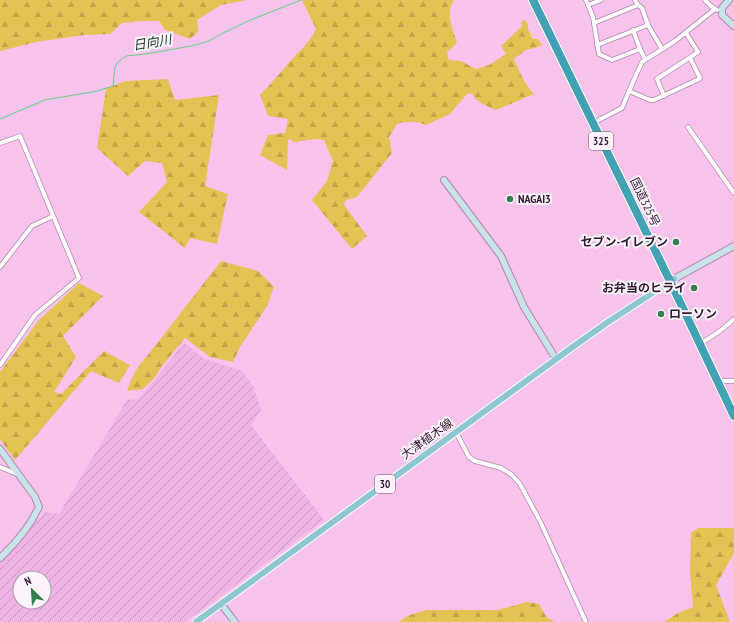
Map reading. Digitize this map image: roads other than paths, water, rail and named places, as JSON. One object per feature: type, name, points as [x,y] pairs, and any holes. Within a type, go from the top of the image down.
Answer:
[{"type":"highway","name":"国道325号","points":[[533,0],[595,122],[672,280],[720,382],[734,416]]},
{"type":"highway","name":"国道325号","points":[[539,0],[595,122]]},
{"type":"highway","name":"国道325号","points":[[720,382],[734,404]]},
{"type":"main road","name":"大津植木線","points":[[196,622],[556,359],[608,322],[672,280]]},
{"type":"street","points":[[586,0],[594,23],[597,45],[600,54],[612,60],[640,49]]},
{"type":"street","points":[[588,5],[601,0]]},
{"type":"street","points":[[635,0],[642,8],[648,25],[662,49]]},
{"type":"street","points":[[705,0],[718,10],[734,26]]},
{"type":"street","points":[[595,122],[622,108],[640,65],[645,59],[686,33],[718,10],[728,0]]},
{"type":"street","points":[[594,23],[638,5]]},
{"type":"street","points":[[597,45],[648,25]]},
{"type":"street","points":[[633,30],[645,59]]},
{"type":"street","points":[[664,96],[657,79],[690,58],[698,51],[686,33]]},
{"type":"street","points":[[629,91],[652,100],[700,79],[690,58]]},
{"type":"street","points":[[688,127],[734,192]]},
{"type":"street","points":[[0,143],[20,136],[79,278],[35,315],[0,365]]},
{"type":"street","points":[[444,180],[501,256],[524,307],[556,359]]},
{"type":"street","points":[[0,267],[32,226],[52,216]]},
{"type":"street","points":[[672,280],[734,246]]},
{"type":"street","points":[[702,343],[734,319]]},
{"type":"street","points":[[720,382],[734,381]]},
{"type":"street","points":[[456,432],[469,457],[475,461],[501,468],[512,475],[520,484],[540,521],[586,622]]},
{"type":"street","points":[[0,449],[36,497],[39,507],[13,546],[0,558]]},
{"type":"street","points":[[0,467],[19,475]]},
{"type":"street","points":[[220,604],[235,622]]},
{"type":"waterway","name":"日向川","points":[[0,119],[45,100],[97,91],[113,86],[115,67],[118,62],[126,56],[191,46],[209,41],[248,21],[301,0]]},
{"type":"place","name":"NAGAI3","points":[[510,199]]},
{"type":"place","name":"セブン-イレブン","points":[[676,242]]},
{"type":"place","name":"お弁当のヒライ","points":[[694,288]]},
{"type":"place","name":"ローソン","points":[[661,314]]}]
